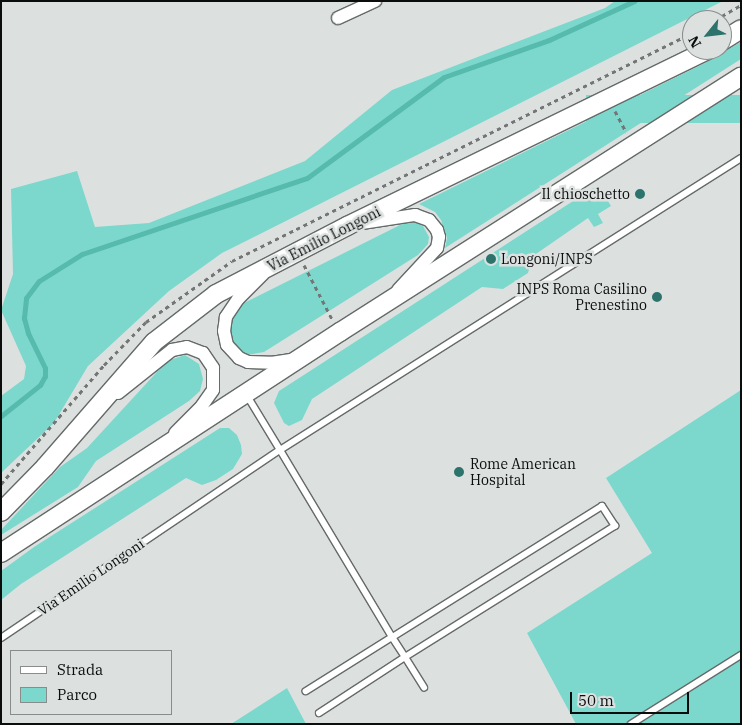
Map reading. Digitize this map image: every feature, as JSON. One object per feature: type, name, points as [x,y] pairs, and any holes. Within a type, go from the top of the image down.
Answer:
[{"type":"street","points":[[338,18],[375,1]]},
{"type":"street","name":"Via Emilio Longoni","points":[[1,512],[45,467],[134,363],[174,325],[216,294],[347,226],[687,60]]},
{"type":"street","points":[[1,553],[340,332],[741,78]]},
{"type":"street","points":[[347,226],[415,215],[429,220],[437,230],[439,237],[437,248],[384,304]]},
{"type":"street","points":[[272,265],[230,310],[224,325],[224,338],[232,351],[248,362],[271,363],[300,358]]},
{"type":"street","points":[[80,425],[160,358],[180,348],[196,349],[203,353],[211,363],[215,374],[213,390],[202,406],[158,451]]},
{"type":"lane","name":"Via Emilio Longoni","points":[[1,638],[280,450],[741,158]]},
{"type":"lane","points":[[246,394],[424,687]]},
{"type":"lane","points":[[306,691],[602,506],[615,526],[319,713]]},
{"type":"lane","points":[[631,724],[741,655]]},
{"type":"path","points":[[287,234],[340,332]]},
{"type":"green space","points":[[615,1],[723,1],[705,10],[682,10],[682,22],[222,253],[169,291],[88,366],[54,423],[1,473],[1,396],[24,379],[26,366],[1,310],[13,274],[11,189],[77,171],[95,227],[149,223],[305,161],[392,90],[605,8]]},
{"type":"green space","points":[[741,42],[741,59],[445,248],[447,238],[441,220],[435,212],[419,204],[710,60],[732,60],[732,47]]},
{"type":"green space","points":[[586,95],[741,95],[741,123],[586,123]]},
{"type":"green space","points":[[598,185],[611,206],[598,214],[603,223],[594,227],[588,218],[533,256],[528,273],[503,289],[482,287],[312,399],[302,420],[289,426],[284,423],[274,403],[279,391]]},
{"type":"green space","points":[[415,222],[423,226],[429,237],[428,244],[418,255],[264,352],[247,355],[231,345],[229,317],[240,305],[404,223]]},
{"type":"green space","points":[[185,355],[199,364],[203,379],[200,391],[189,401],[96,461],[78,487],[1,535],[1,530],[60,467],[87,448],[167,361]]},
{"type":"green space","points":[[741,390],[741,724],[576,724],[527,633],[652,553],[606,478]]},
{"type":"green space","points":[[220,428],[229,428],[237,435],[241,445],[242,454],[233,469],[216,480],[202,485],[186,478],[21,584],[1,600],[1,571],[34,547]]},
{"type":"green space","points":[[287,688],[306,724],[231,724]]},
{"type":"waterway","points":[[1,416],[40,385],[45,376],[45,368],[28,333],[24,318],[26,298],[39,281],[82,254],[307,178],[444,77],[549,40],[634,1]]},
{"type":"place","name":"Il chioschetto","points":[[640,194]]},
{"type":"place","name":"Longoni/INPS","points":[[491,259]]},
{"type":"place","name":"INPS Roma Casilino Prenestino","points":[[657,297]]},
{"type":"place","name":"Rome American Hospital","points":[[459,472]]}]
